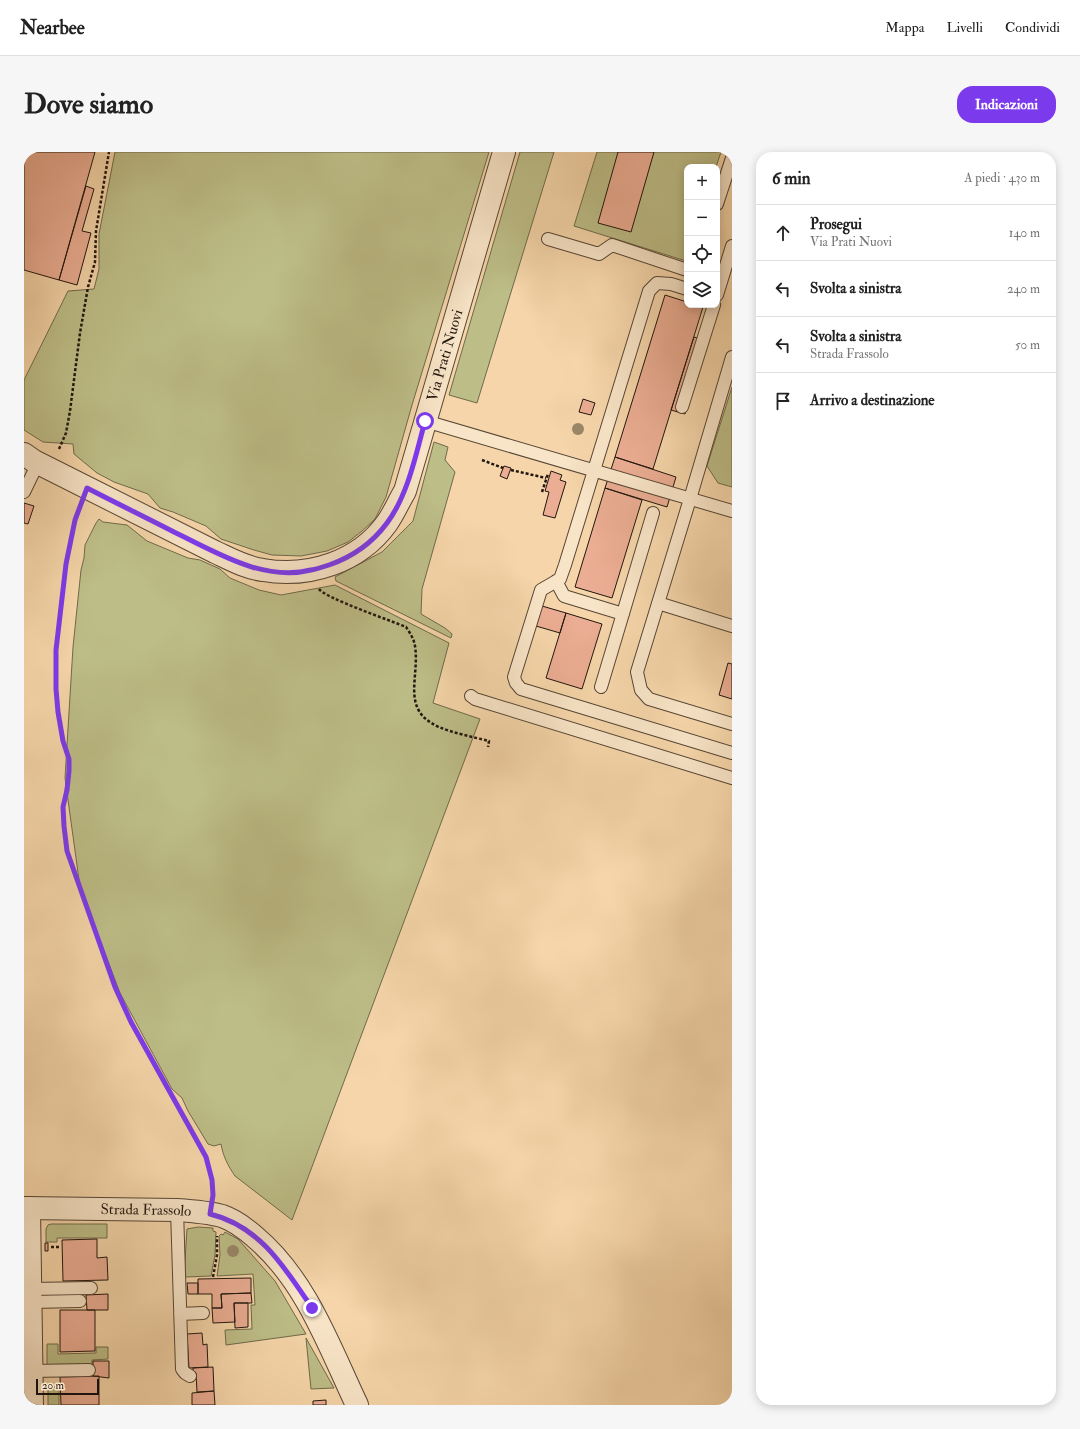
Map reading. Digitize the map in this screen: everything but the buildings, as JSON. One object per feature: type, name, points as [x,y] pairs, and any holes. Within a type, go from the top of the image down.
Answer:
[{"type":"street","name":"Via Prati Nuovi","points":[[37,462],[238,563],[268,571],[288,573],[310,571],[340,561],[358,551],[376,536],[388,522],[405,491],[504,152]]},
{"type":"street","name":"Strada Frassolo","points":[[27,1208],[201,1211],[217,1215],[245,1228],[285,1267],[312,1308],[351,1403]]},
{"type":"street","points":[[27,1208],[29,1357],[32,1405]]},
{"type":"lane","points":[[718,200],[732,158]]},
{"type":"lane","points":[[548,239],[599,254],[612,245],[684,269]]},
{"type":"lane","points":[[720,285],[732,246]]},
{"type":"lane","points":[[684,288],[671,284],[657,283],[649,291],[560,580],[541,590],[514,677],[516,683],[522,689],[732,753]]},
{"type":"lane","points":[[682,407],[713,308]]},
{"type":"lane","points":[[732,357],[637,672],[641,690],[649,699],[732,724]]},
{"type":"lane","points":[[425,421],[732,511]]},
{"type":"lane","points":[[24,492],[37,462]]},
{"type":"lane","points":[[601,688],[653,513]]},
{"type":"lane","points":[[556,581],[564,596],[623,614]]},
{"type":"lane","points":[[658,604],[732,626]]},
{"type":"lane","points":[[471,696],[475,699],[732,778]]},
{"type":"lane","points":[[177,1210],[182,1369],[190,1376]]},
{"type":"lane","points":[[29,1288],[91,1288]]},
{"type":"lane","points":[[29,1288],[80,1301]]},
{"type":"lane","points":[[180,1314],[203,1313]]},
{"type":"lane","points":[[29,1357],[89,1370]]},
{"type":"path","points":[[37,462],[66,433],[80,333],[88,287],[95,262],[96,230],[109,152]]},
{"type":"path","points":[[482,460],[503,468]]},
{"type":"path","points":[[511,470],[546,478]]},
{"type":"path","points":[[87,488],[73,527],[66,564],[56,650],[56,689],[58,707],[63,741],[69,759],[68,778],[63,807],[67,851],[115,987],[131,1022],[206,1157],[212,1180],[217,1215],[217,1255],[213,1277]]},
{"type":"path","points":[[310,571],[320,592],[334,599],[406,627],[413,637],[415,646],[416,666],[414,688],[416,704],[420,715],[438,727],[489,741],[488,747]]},
{"type":"green space","points":[[115,152],[489,152],[412,405],[386,497],[375,519],[348,542],[327,551],[301,556],[272,555],[221,539],[206,526],[160,508],[148,494],[114,482],[97,473],[74,454],[73,444],[43,442],[24,430],[24,380],[68,291],[94,289],[99,269],[99,234]]},
{"type":"green space","points":[[520,152],[554,152],[477,403],[449,395]]},
{"type":"green space","points":[[597,152],[721,152],[717,164],[684,164],[684,260],[574,226]]},
{"type":"green space","points":[[732,387],[732,487],[718,483],[707,466]]},
{"type":"green space","points":[[434,442],[448,447],[445,460],[455,472],[422,589],[421,614],[445,628],[452,634],[451,638],[336,581],[335,577],[382,552],[413,521]]},
{"type":"green space","points":[[99,519],[103,522],[127,525],[147,541],[188,558],[200,560],[220,569],[230,578],[259,590],[281,595],[335,585],[449,643],[433,703],[480,719],[292,1220],[235,1176],[226,1161],[221,1144],[214,1146],[208,1144],[182,1098],[172,1089],[120,993],[80,887],[65,778],[73,647],[81,570],[85,545]]},
{"type":"green space","points":[[107,1224],[107,1238],[57,1238],[57,1242],[46,1242],[46,1229],[48,1225]]},
{"type":"green space","points":[[198,1227],[213,1228],[213,1231],[216,1232],[215,1255],[211,1276],[185,1277],[187,1229]]},
{"type":"green space","points":[[225,1232],[238,1239],[275,1281],[306,1334],[226,1345],[225,1330],[252,1329],[251,1305],[255,1305],[253,1274],[217,1276],[220,1255],[219,1236],[221,1234],[223,1235]]},
{"type":"green space","points":[[306,1338],[334,1388],[311,1389]]},
{"type":"green space","points":[[47,1344],[58,1344],[58,1354],[96,1353],[96,1347],[108,1347],[108,1359],[92,1360],[92,1365],[47,1365]]},
{"type":"green space","points":[[48,1387],[59,1387],[59,1405],[48,1405]]},
{"type":"route","points":[[312,1308],[285,1267],[263,1244],[245,1228],[223,1217],[210,1214],[213,1195],[212,1180],[206,1157],[131,1022],[115,987],[67,851],[63,807],[67,790],[69,759],[63,741],[56,689],[56,650],[66,564],[75,520],[87,488],[238,563],[262,570],[288,573],[310,571],[340,561],[358,551],[376,536],[388,522],[405,491],[425,421]]}]
